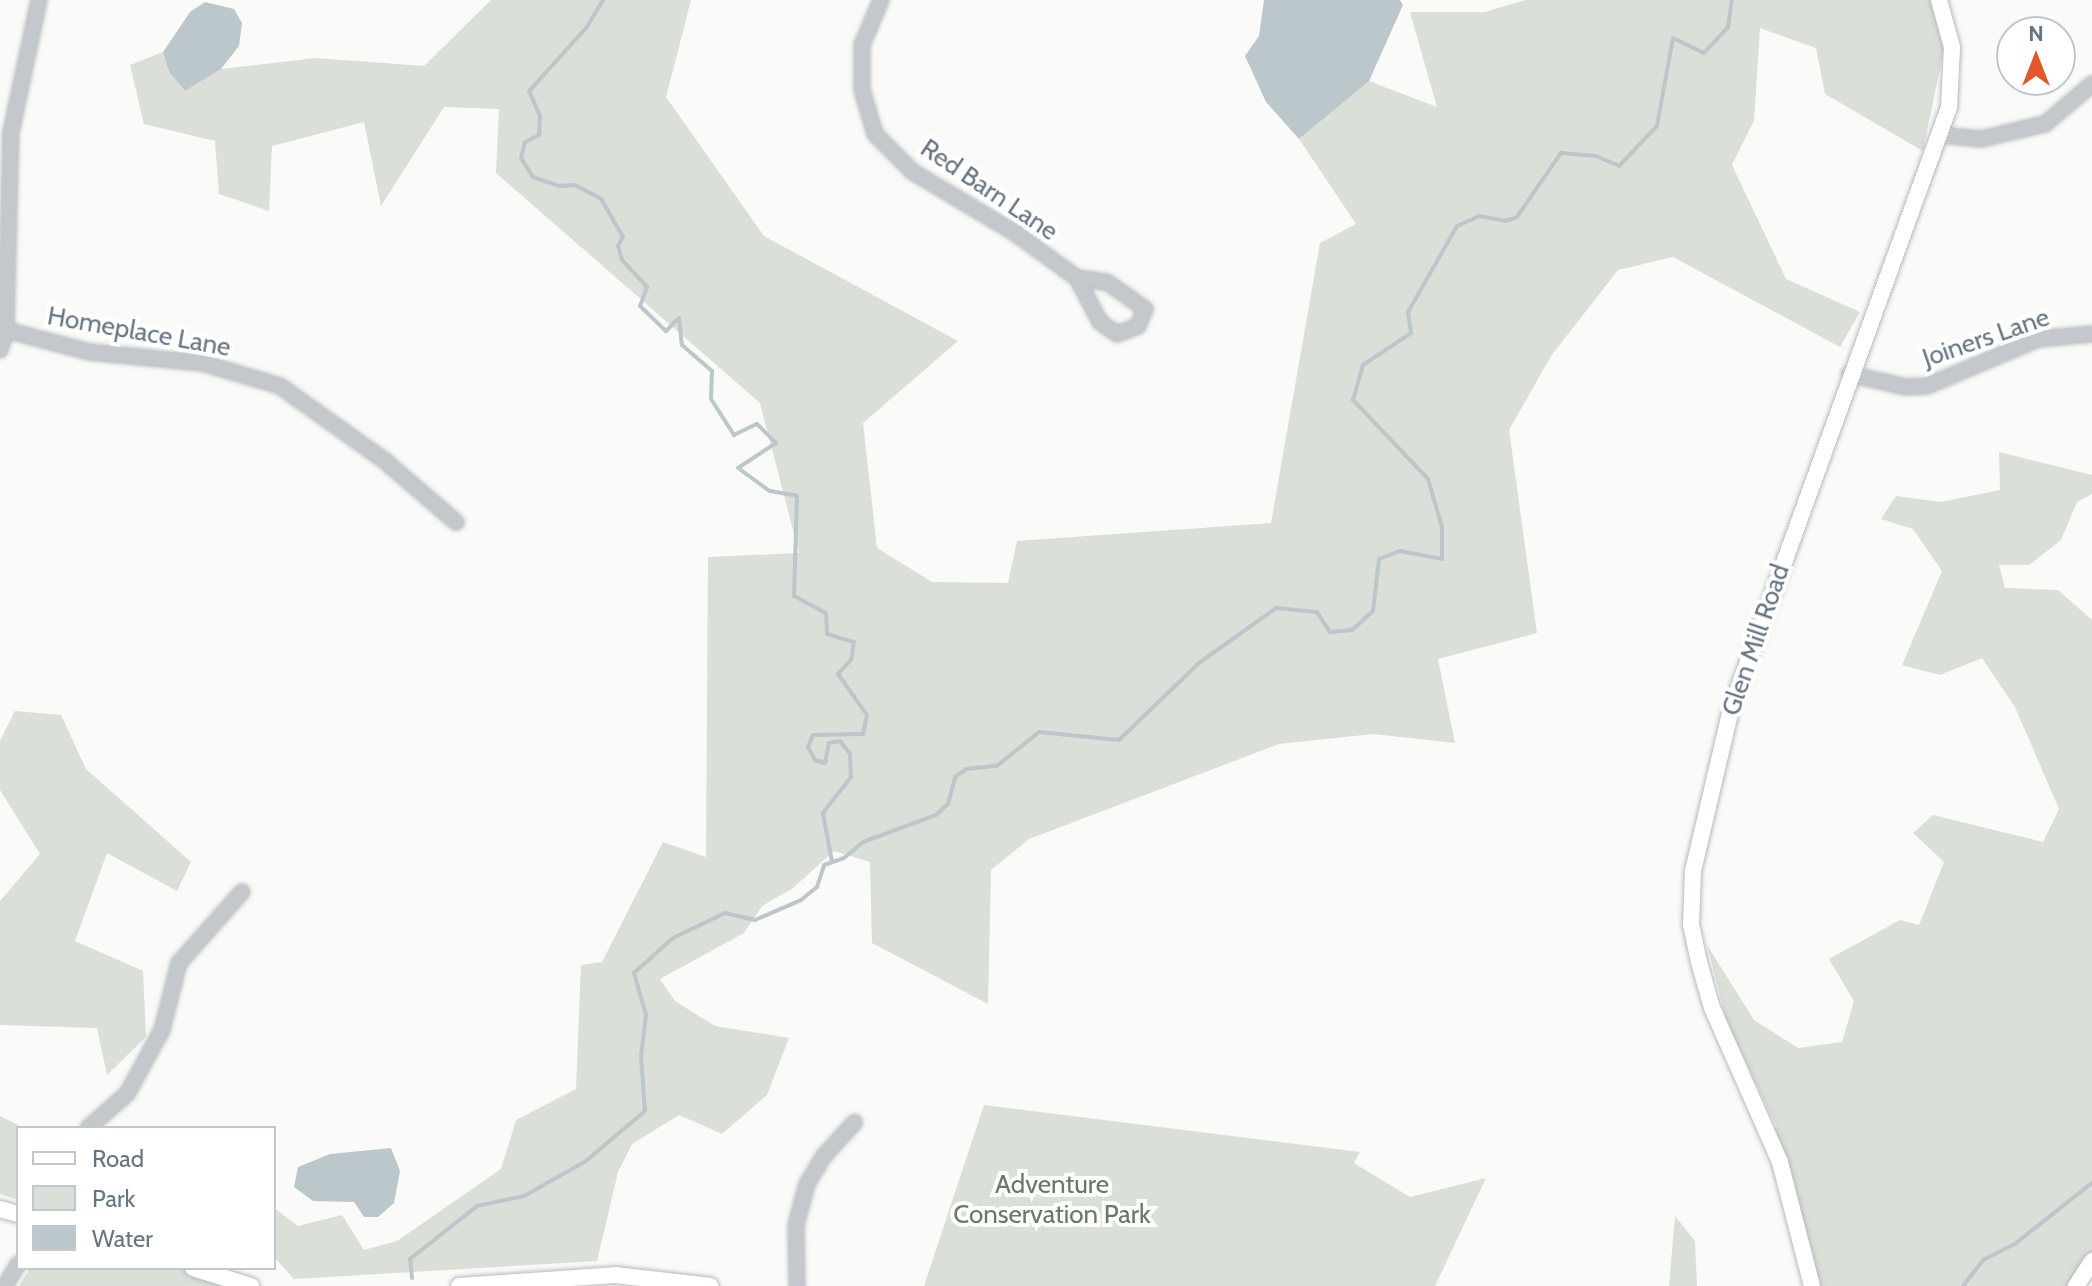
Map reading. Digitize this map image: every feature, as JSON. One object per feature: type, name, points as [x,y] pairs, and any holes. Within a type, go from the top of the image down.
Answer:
[{"type":"main road","name":"Glen Mill Road","points":[[1812,1286],[1780,1162],[1712,1008],[1690,904],[1695,857],[1728,719],[1849,374],[1940,135],[1954,79],[1949,24],[1939,0]]},
{"type":"main road","points":[[2076,1286],[2092,1261]]},
{"type":"main road","points":[[199,1270],[251,1286]]},
{"type":"main road","points":[[459,1286],[615,1275],[710,1286]]},
{"type":"street","points":[[0,350],[6,330],[11,132],[39,0]]},
{"type":"street","name":"Red Barn Lane","points":[[881,0],[862,45],[862,90],[875,134],[913,172],[1077,278],[1107,282],[1145,309],[1138,326],[1117,334],[1100,322],[1077,278]]},
{"type":"street","points":[[1940,135],[1981,139],[2045,124],[2092,84]]},
{"type":"street","name":"Homeplace Lane","points":[[6,330],[89,352],[202,363],[280,386],[385,461],[456,522]]},
{"type":"street","name":"Joiners Lane","points":[[1849,374],[1906,387],[1927,386],[2038,339],[2092,334]]},
{"type":"street","points":[[90,1126],[127,1094],[162,1030],[179,963],[242,892]]},
{"type":"street","points":[[797,1286],[796,1225],[807,1184],[823,1157],[855,1122]]},
{"type":"street","points":[[5,1286],[16,1267]]},
{"type":"green space","points":[[491,0],[691,0],[666,97],[764,236],[958,341],[863,423],[877,548],[932,582],[1008,583],[1017,541],[1271,523],[1320,243],[1356,224],[1299,139],[1369,81],[1437,107],[1410,12],[1485,12],[1525,0],[1939,0],[1949,24],[1923,151],[1825,94],[1816,48],[1760,28],[1754,121],[1732,165],[1786,279],[1860,312],[1840,347],[1673,257],[1618,270],[1551,356],[1509,430],[1537,633],[1438,659],[1455,743],[1373,734],[1279,744],[1029,839],[991,870],[988,1004],[872,943],[870,862],[834,851],[793,888],[762,906],[744,933],[660,979],[675,1001],[715,1026],[789,1038],[767,1095],[722,1134],[679,1115],[632,1144],[618,1172],[597,1261],[294,1279],[276,1259],[276,1210],[298,1226],[342,1215],[364,1250],[397,1241],[501,1169],[516,1120],[576,1089],[581,965],[602,962],[663,842],[706,857],[708,557],[799,553],[760,403],[496,173],[499,109],[444,107],[381,206],[364,122],[272,146],[269,211],[219,194],[215,141],[144,124],[130,65],[163,52],[169,72],[185,91],[221,69],[315,58],[424,66]]},
{"type":"green space","points":[[1999,452],[2092,475],[2092,494],[2077,502],[2061,540],[2029,565],[1999,565],[2005,588],[2058,590],[2092,620],[2092,1261],[2076,1286],[1815,1286],[1809,1243],[1769,1127],[1777,1128],[1727,1022],[1707,945],[1754,1020],[1798,1048],[1842,1042],[1854,1001],[1829,959],[1900,920],[1919,925],[1944,862],[1913,833],[1933,815],[2043,842],[2059,809],[2015,707],[1982,658],[1940,675],[1902,665],[1942,571],[1913,529],[1881,519],[1896,496],[1941,502],[2000,490]]},
{"type":"green space","points":[[15,711],[61,715],[86,769],[191,862],[177,891],[107,853],[75,941],[143,971],[146,1037],[107,1075],[97,1028],[0,1025],[0,901],[40,854],[0,790],[0,741]]},
{"type":"green space","name":"Adventure Conservation Park","points":[[984,1105],[1360,1152],[1354,1163],[1410,1197],[1486,1178],[1435,1286],[924,1286]]},
{"type":"green space","points":[[0,1116],[20,1126],[16,1126],[16,1199],[0,1194]]},
{"type":"green space","points":[[1675,1216],[1695,1241],[1697,1286],[1669,1286]]},
{"type":"green space","points":[[29,1270],[199,1270],[251,1286],[19,1286]]},
{"type":"water","points":[[1264,0],[1400,0],[1403,5],[1369,81],[1299,139],[1266,102],[1245,56],[1259,36]]},
{"type":"water","points":[[205,2],[234,9],[242,23],[239,46],[221,69],[185,91],[169,72],[163,52],[190,12]]},
{"type":"water","points":[[391,1148],[400,1171],[394,1203],[378,1217],[364,1217],[354,1202],[313,1201],[294,1187],[298,1167],[330,1154]]},
{"type":"waterway","points":[[603,0],[586,28],[529,91],[540,116],[539,135],[525,142],[521,158],[533,177],[559,186],[575,185],[601,199],[623,237],[618,246],[622,260],[647,287],[640,306],[666,331],[679,318],[682,345],[712,371],[711,399],[734,435],[757,424],[776,443],[738,468],[770,491],[797,496],[794,596],[826,613],[827,634],[854,642],[851,660],[838,674],[867,715],[863,734],[813,735],[808,747],[815,760],[825,763],[829,743],[840,741],[850,754],[851,777],[823,813],[832,862]]},
{"type":"waterway","points":[[412,1278],[410,1259],[477,1206],[524,1196],[586,1161],[645,1111],[641,1056],[646,1015],[634,973],[673,938],[725,913],[755,920],[801,900],[817,887],[824,865],[844,858],[863,842],[936,815],[948,804],[955,777],[966,769],[997,766],[1039,732],[1119,740],[1199,663],[1276,608],[1317,612],[1330,632],[1352,630],[1373,611],[1379,559],[1400,551],[1442,559],[1442,527],[1428,479],[1353,400],[1363,365],[1411,333],[1408,312],[1457,226],[1479,216],[1506,221],[1517,217],[1561,153],[1596,156],[1619,166],[1657,126],[1673,38],[1704,53],[1728,27],[1732,0]]},
{"type":"waterway","points":[[1963,1286],[1983,1260],[2016,1243],[2092,1183]]}]
